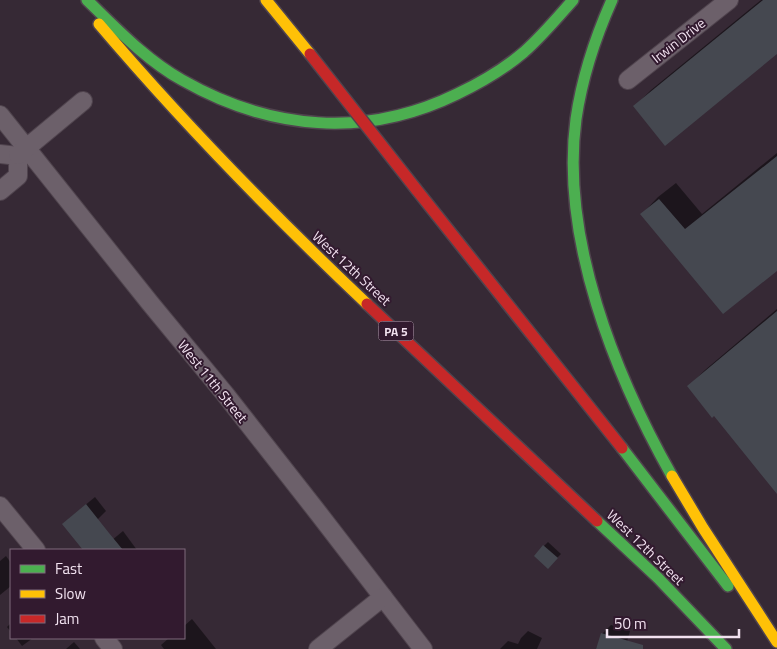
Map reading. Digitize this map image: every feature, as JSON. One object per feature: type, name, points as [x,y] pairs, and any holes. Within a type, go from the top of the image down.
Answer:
[{"type":"main road","name":"West 12th Street","points":[[79,0],[150,83],[259,200],[658,578],[726,649]]},
{"type":"main road","points":[[86,0],[140,49],[182,80],[205,92],[232,104],[288,120],[313,124],[339,125],[391,118],[446,100],[472,87],[515,59],[535,42],[573,0]]},
{"type":"main road","points":[[266,0],[624,451],[776,649]]},
{"type":"main road","points":[[612,0],[590,55],[578,108],[573,159],[576,209],[593,290],[612,348],[650,435],[694,513],[777,642]]},
{"type":"street","name":"Irwin Drive","points":[[628,80],[729,0]]},
{"type":"street","points":[[0,154],[22,152],[83,101]]},
{"type":"street","name":"West 11th Street","points":[[0,115],[22,152],[225,394],[423,649]]},
{"type":"street","points":[[0,191],[18,176],[22,152]]},
{"type":"street","points":[[0,506],[35,549]]},
{"type":"street","points":[[318,649],[383,598]]},
{"type":"building","points":[[763,0],[777,0],[777,54],[665,146],[633,106]]},
{"type":"building","points":[[777,156],[777,271],[723,314],[640,214],[659,199],[685,229]]},
{"type":"building","points":[[777,311],[777,494],[714,416],[712,418],[687,386]]},
{"type":"building","points":[[86,504],[122,549],[82,549],[62,524]]},
{"type":"building","points":[[543,545],[558,558],[548,569],[534,556]]},
{"type":"building","points":[[601,633],[643,645],[643,649],[596,649]]},
{"type":"traffic: fast","points":[[87,0],[144,53],[182,80],[215,97],[249,110],[283,118],[318,123],[353,123],[388,118],[422,108],[457,94],[492,75],[524,52],[573,0]]},
{"type":"traffic: fast","points":[[612,0],[590,58],[576,119],[573,164],[576,211],[584,258],[612,350],[651,437],[672,476]]},
{"type":"traffic: fast","points":[[622,448],[728,586]]},
{"type":"traffic: fast","points":[[597,521],[658,578],[726,649]]},
{"type":"traffic: slow","points":[[266,0],[310,54]]},
{"type":"traffic: slow","points":[[99,24],[229,168],[367,304]]},
{"type":"traffic: slow","points":[[672,476],[703,528],[777,642]]},
{"type":"traffic: jam","points":[[310,54],[416,189]]},
{"type":"traffic: jam","points":[[416,189],[622,448]]},
{"type":"traffic: jam","points":[[367,304],[597,521]]}]
